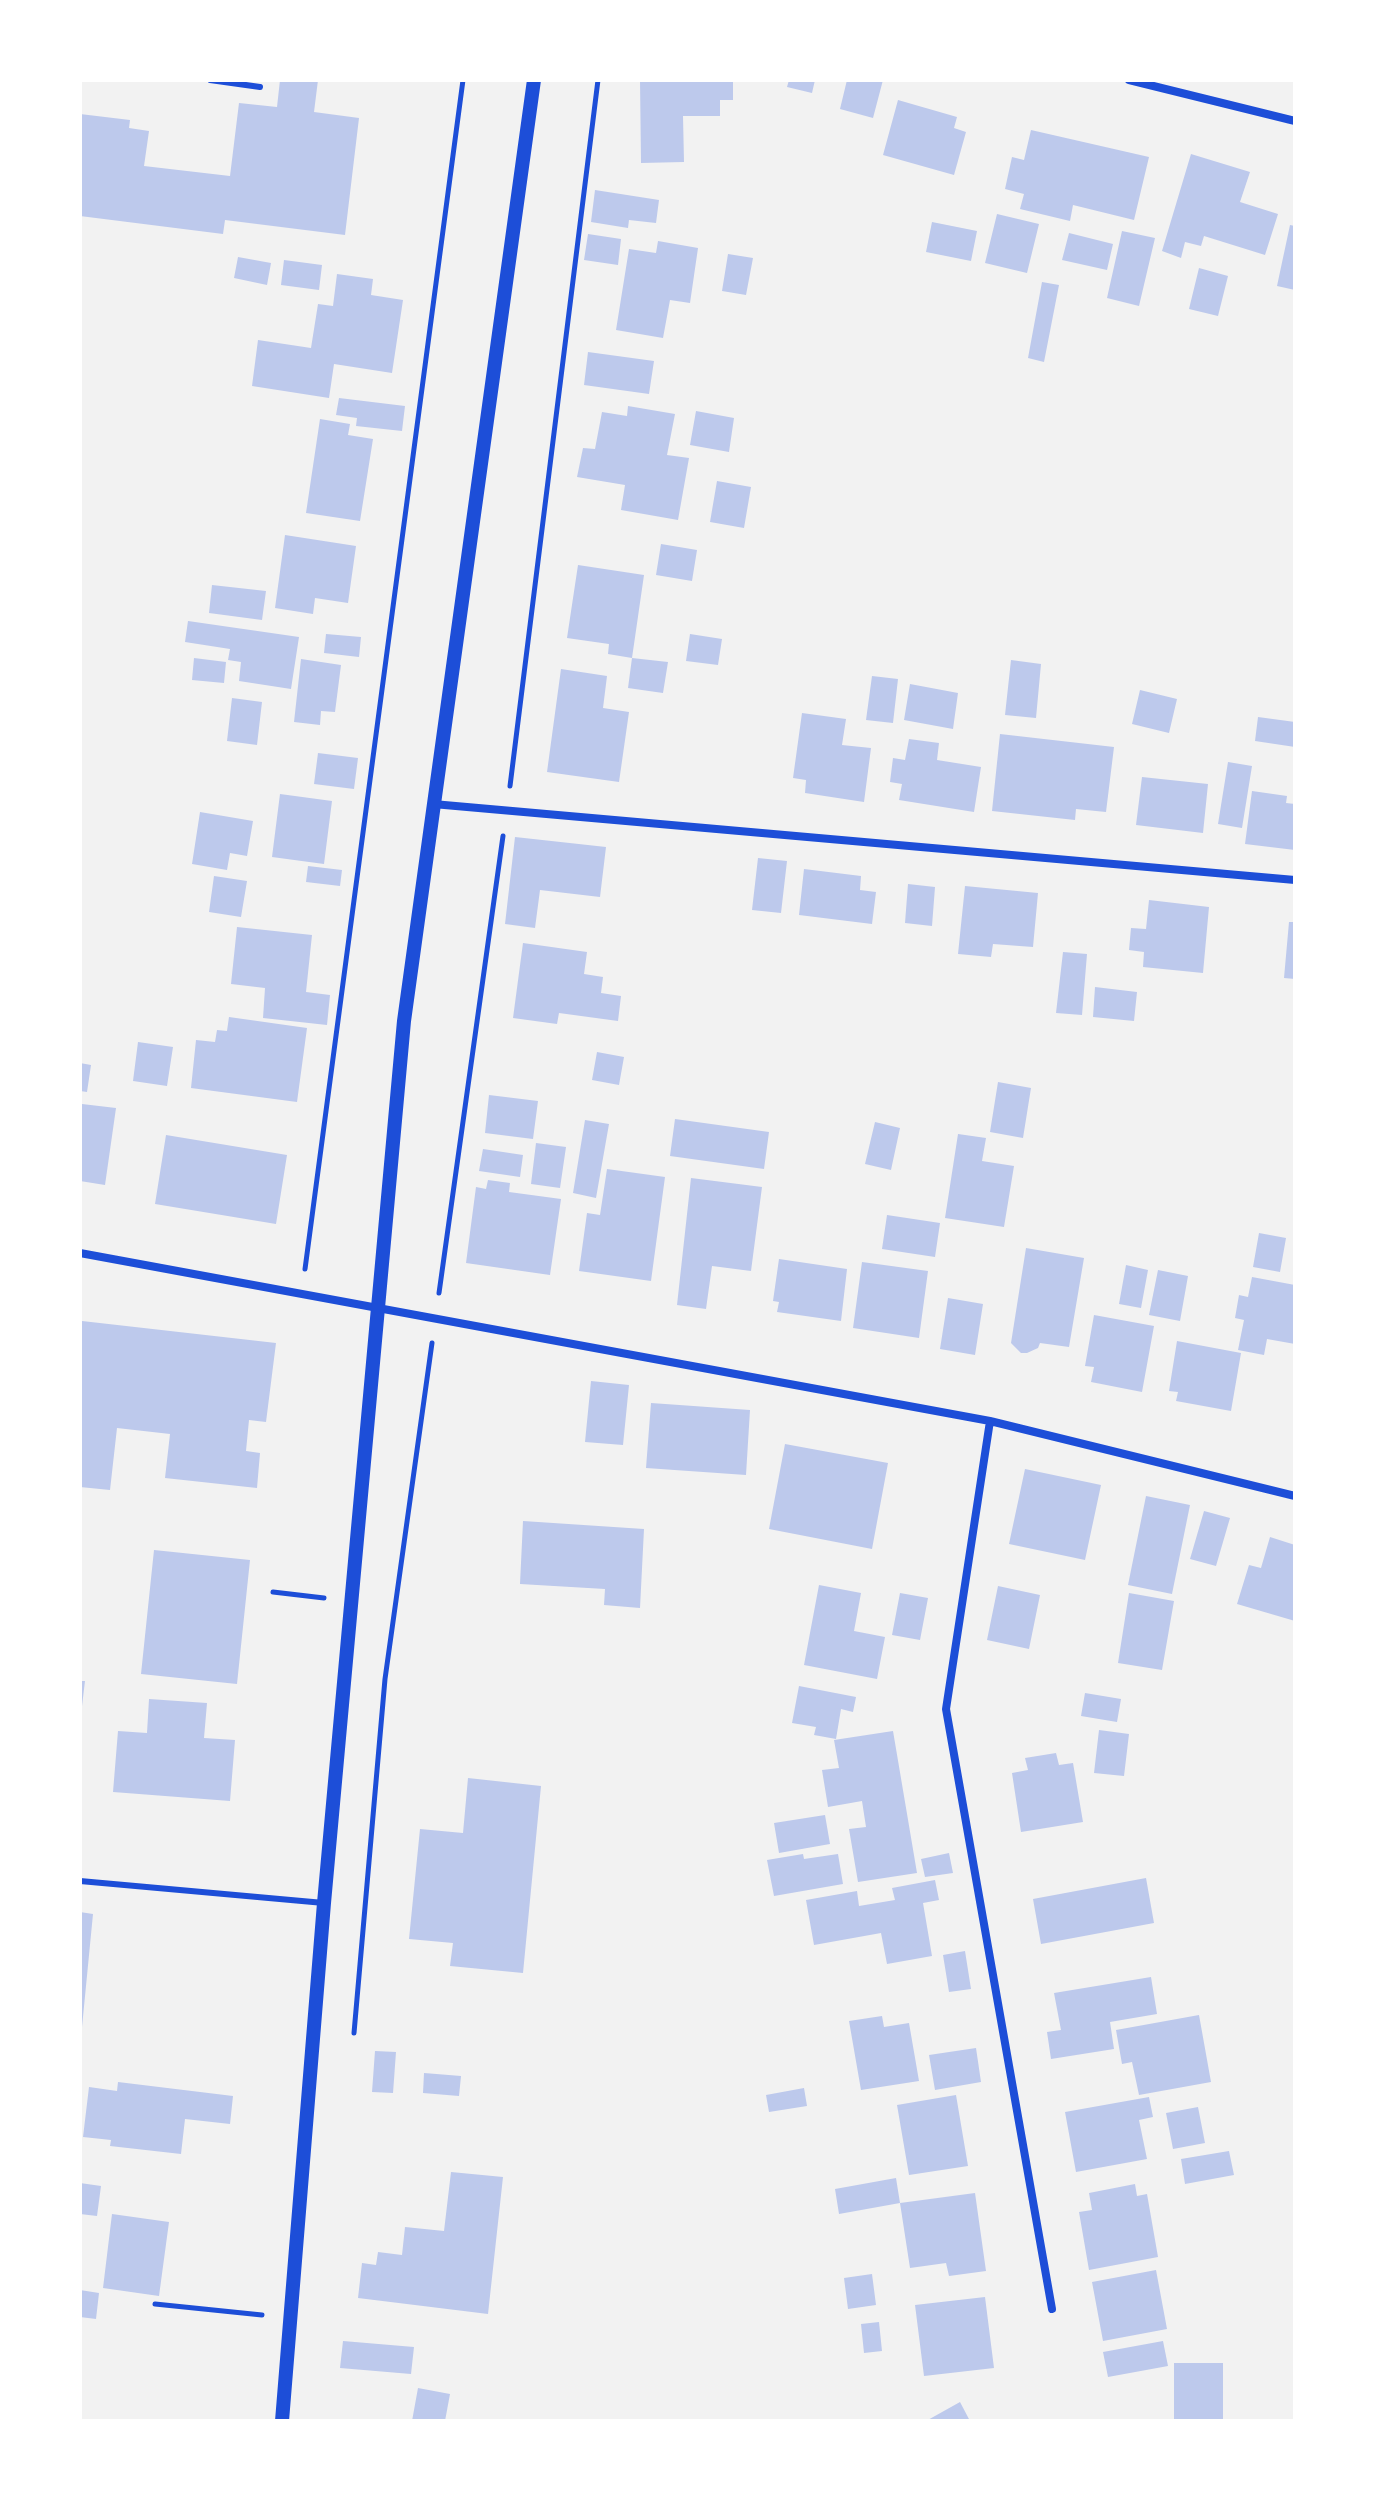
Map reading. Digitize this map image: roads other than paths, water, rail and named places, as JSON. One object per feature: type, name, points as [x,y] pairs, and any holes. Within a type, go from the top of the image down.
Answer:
[{"type":"street","points":[[282,2421],[324,1903],[404,1021],[534,80]]},
{"type":"street","points":[[1129,80],[1295,121]]},
{"type":"street","points":[[433,804],[1295,880]]},
{"type":"street","points":[[80,1253],[990,1421],[1295,1496]]},
{"type":"street","points":[[990,1421],[946,1709],[1052,2309]]},
{"type":"lane","points":[[210,80],[260,87]]},
{"type":"lane","points":[[80,1881],[324,1903]]}]
